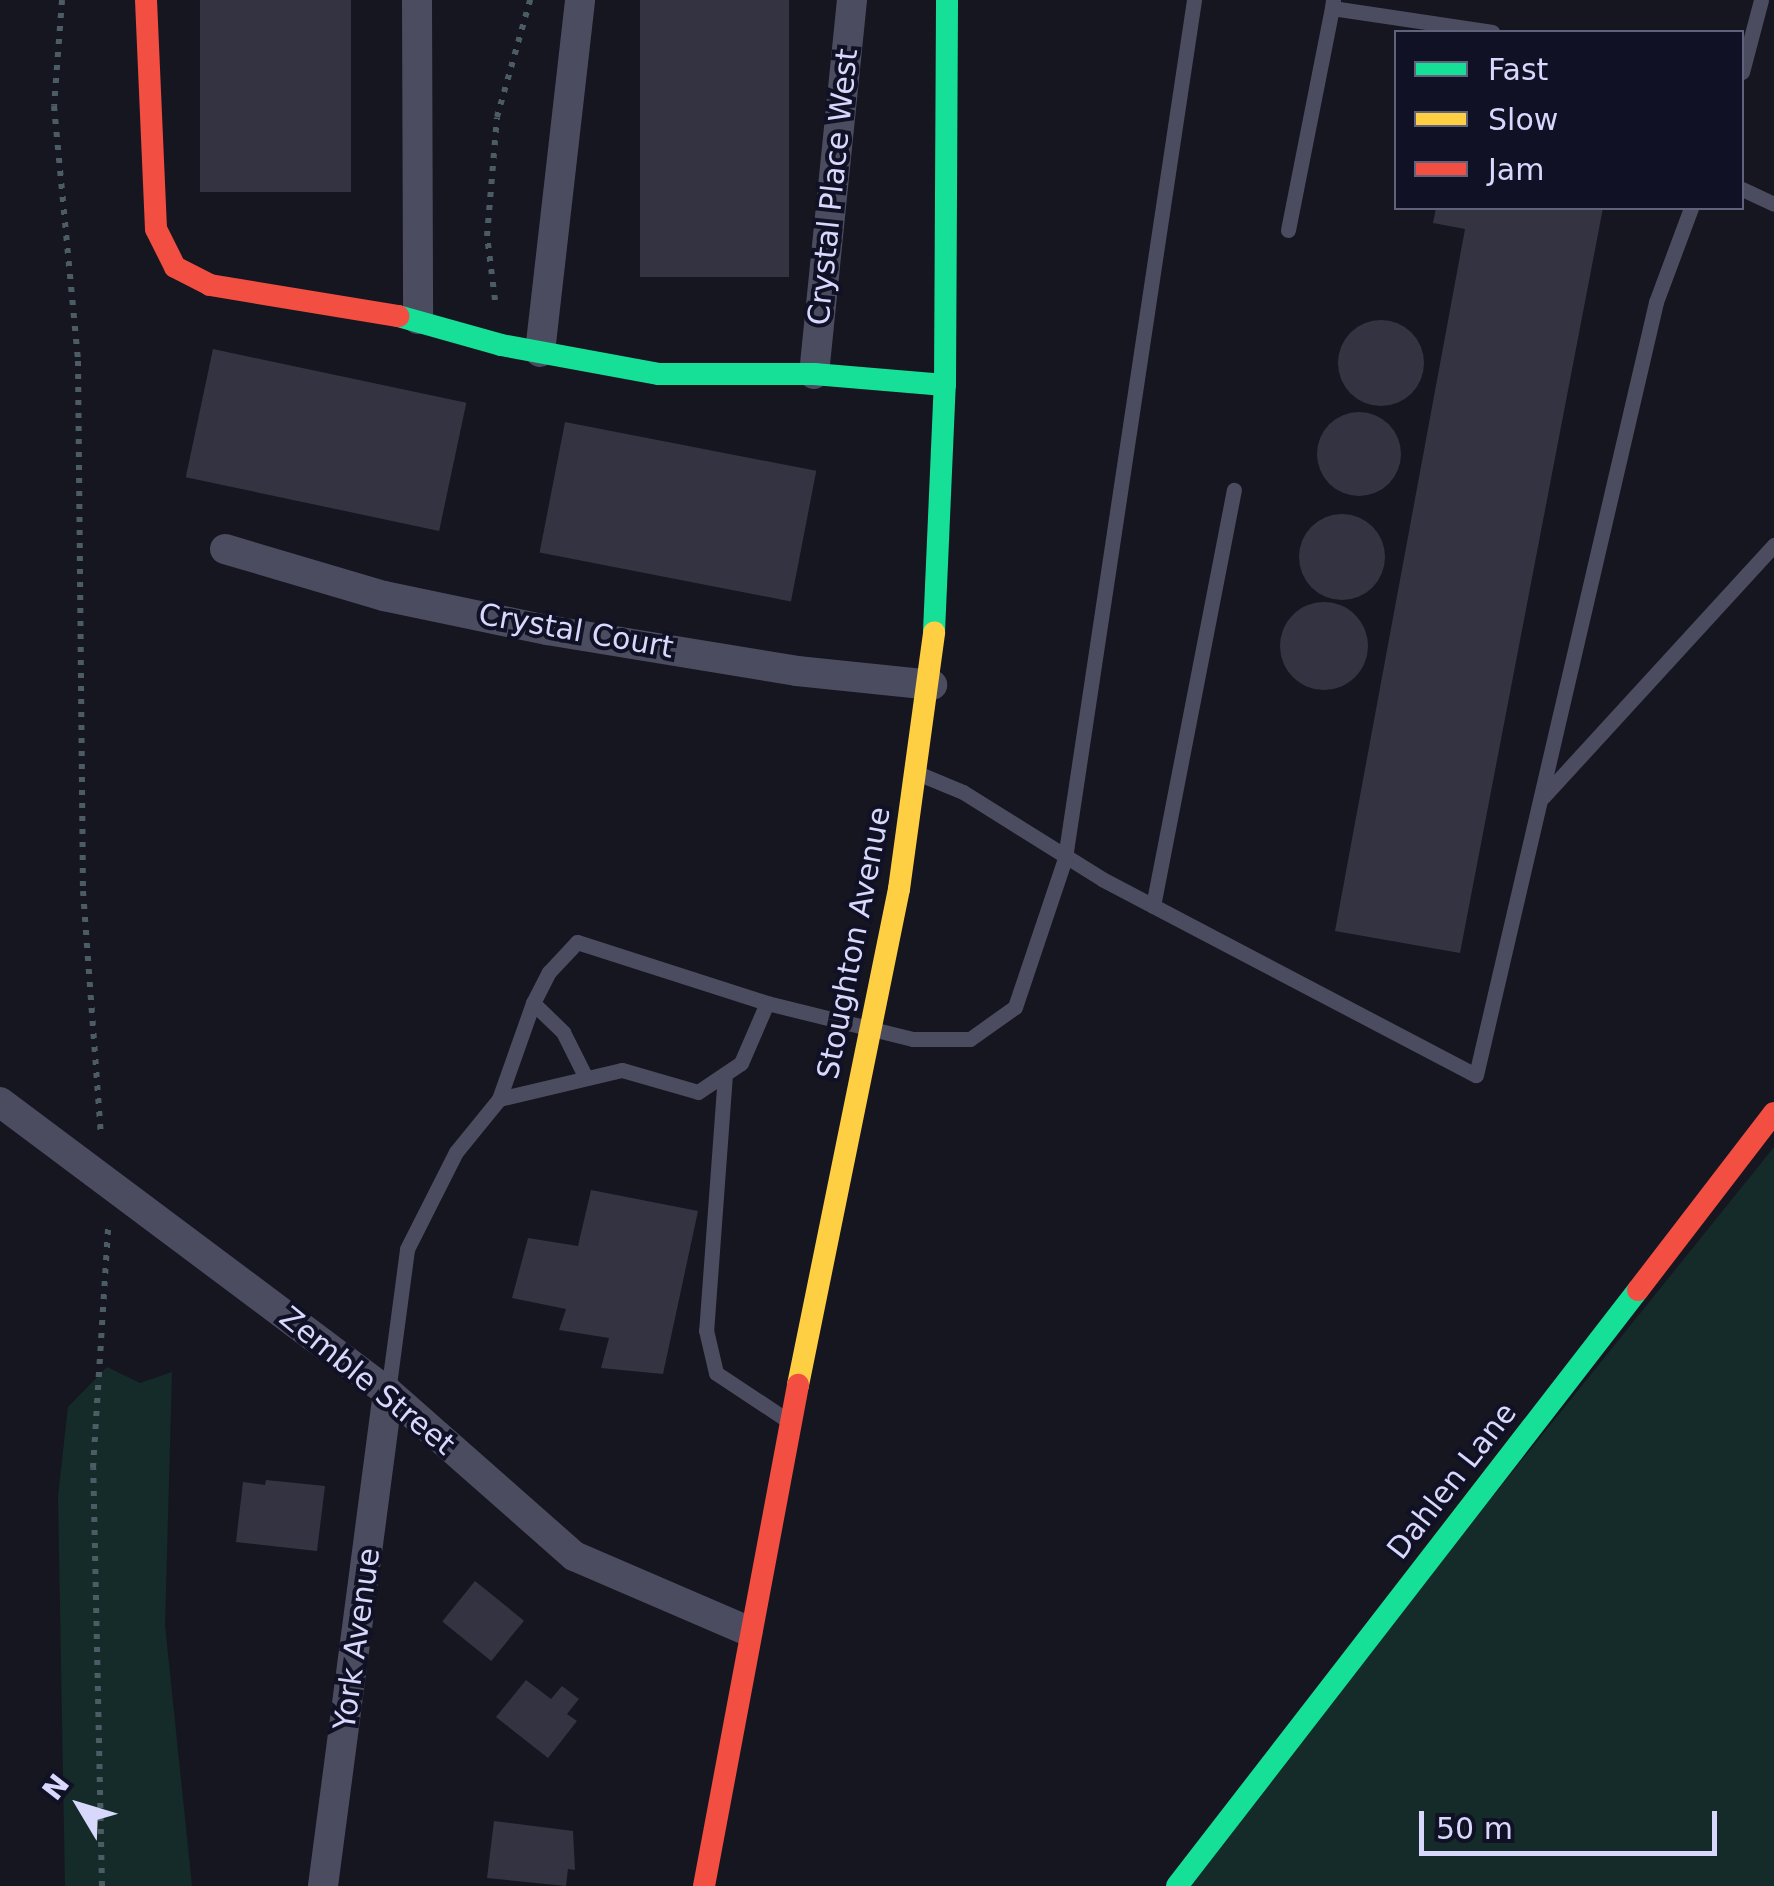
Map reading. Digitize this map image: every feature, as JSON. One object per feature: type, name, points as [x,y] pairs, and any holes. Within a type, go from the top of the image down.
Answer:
[{"type":"street","points":[[146,0],[156,229],[175,266],[210,285],[418,319],[502,346],[659,374],[814,374],[945,385]]},
{"type":"street","points":[[417,0],[418,319]]},
{"type":"street","points":[[540,352],[580,0]]},
{"type":"street","name":"Crystal Place West","points":[[814,374],[852,0]]},
{"type":"street","name":"Stoughton Avenue","points":[[704,1886],[748,1631],[918,774],[932,685],[945,385],[947,0]]},
{"type":"street","name":"Crystal Court","points":[[226,549],[384,596],[547,630],[797,671],[932,685]]},
{"type":"street","name":"Zemble Street","points":[[0,1102],[388,1392],[574,1556],[748,1631]]},
{"type":"street","name":"Dahlen Lane","points":[[1177,1886],[1774,1112]]},
{"type":"street","name":"York Avenue","points":[[324,1886],[388,1392]]},
{"type":"lane","points":[[388,1392],[406,1249],[456,1152],[498,1099],[533,1003],[549,972],[577,942],[766,1003],[912,1039],[970,1039],[1014,1007],[1065,858],[1194,0]]},
{"type":"lane","points":[[1746,47],[1761,0]]},
{"type":"lane","points":[[1288,230],[1333,4],[1481,30]]},
{"type":"lane","points":[[1744,190],[1774,204]]},
{"type":"lane","points":[[918,774],[963,792],[1065,858],[1476,1075],[1656,302],[1690,210]]},
{"type":"lane","points":[[1153,906],[1234,490]]},
{"type":"lane","points":[[1540,800],[1774,546]]},
{"type":"lane","points":[[533,1003],[562,1032],[586,1078]]},
{"type":"lane","points":[[498,1099],[622,1070],[698,1092],[741,1064],[766,1003]]},
{"type":"lane","points":[[726,1074],[706,1330],[716,1373],[790,1422]]},
{"type":"path","points":[[62,0],[54,106],[78,361],[83,891],[110,1246],[93,1468],[102,1886]]},
{"type":"path","points":[[502,346],[487,236],[497,117],[530,0]]},
{"type":"green space","points":[[1774,1147],[1774,1886],[1179,1886]]},
{"type":"green space","points":[[107,1367],[140,1383],[172,1372],[165,1625],[192,1886],[65,1886],[58,1496],[68,1407]]},
{"type":"building","points":[[200,0],[351,0],[351,192],[200,192]]},
{"type":"building","points":[[640,0],[789,0],[789,277],[640,277]]},
{"type":"building","points":[[1436,210],[1603,210],[1460,953],[1335,931],[1465,229],[1433,223]]},
{"type":"building","points":[[1381,320],[1405,327],[1417,339],[1424,363],[1417,387],[1405,399],[1381,406],[1357,399],[1345,387],[1338,363],[1345,339],[1357,327]]},
{"type":"building","points":[[213,349],[466,403],[439,531],[186,477]]},
{"type":"building","points":[[1359,412],[1375,415],[1389,424],[1398,438],[1398,470],[1389,484],[1375,493],[1359,496],[1343,493],[1329,484],[1320,470],[1317,454],[1320,438],[1329,424],[1343,415]]},
{"type":"building","points":[[565,422],[816,471],[791,601],[540,553]]},
{"type":"building","points":[[1342,514],[1366,521],[1378,533],[1385,557],[1378,581],[1366,593],[1342,600],[1318,593],[1306,581],[1299,557],[1306,533],[1318,521]]},
{"type":"building","points":[[1324,602],[1349,609],[1361,621],[1368,646],[1361,671],[1349,683],[1324,690],[1299,683],[1287,671],[1280,646],[1287,621],[1299,609]]},
{"type":"building","points":[[591,1190],[698,1211],[663,1374],[601,1368],[609,1338],[559,1330],[566,1309],[512,1298],[528,1238],[578,1246]]},
{"type":"building","points":[[266,1480],[325,1486],[317,1551],[236,1542],[243,1482],[265,1485]]},
{"type":"building","points":[[475,1581],[524,1621],[491,1661],[442,1621]]},
{"type":"building","points":[[526,1680],[551,1699],[562,1686],[579,1699],[567,1714],[577,1721],[548,1758],[496,1717]]},
{"type":"building","points":[[494,1821],[573,1831],[575,1870],[568,1869],[566,1886],[487,1878]]},
{"type":"traffic: fast","points":[[934,632],[945,385],[947,0]]},
{"type":"traffic: fast","points":[[398,316],[501,345],[659,374],[814,374],[945,385]]},
{"type":"traffic: fast","points":[[1177,1886],[1638,1290]]},
{"type":"traffic: slow","points":[[798,1385],[899,889],[934,632]]},
{"type":"traffic: jam","points":[[146,0],[156,229],[175,267],[210,285],[398,316]]},
{"type":"traffic: jam","points":[[1638,1290],[1774,1113]]},
{"type":"traffic: jam","points":[[704,1886],[798,1385]]}]
